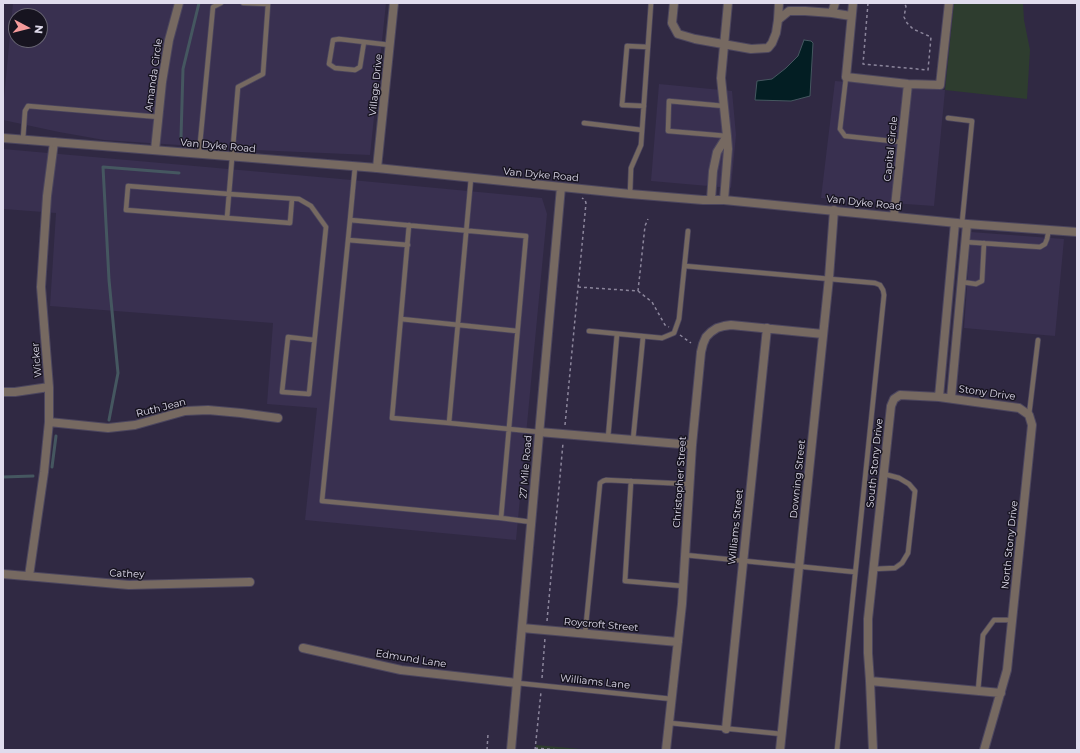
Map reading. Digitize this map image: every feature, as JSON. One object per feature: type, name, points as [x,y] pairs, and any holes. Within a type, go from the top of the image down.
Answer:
[{"type":"street","name":"Amanda Circle","points":[[155,150],[169,40],[179,3]]},
{"type":"street","name":"Village Drive","points":[[377,168],[394,3]]},
{"type":"street","points":[[674,3],[672,23],[678,34],[695,39],[751,49],[768,48],[772,43],[776,33],[780,3]]},
{"type":"street","points":[[724,200],[728,149],[721,78],[728,3]]},
{"type":"street","points":[[832,13],[835,3]]},
{"type":"street","points":[[852,3],[846,77],[908,84],[940,85],[949,3]]},
{"type":"street","points":[[778,20],[789,11],[805,10],[851,16]]},
{"type":"street","name":"Capital Circle","points":[[894,216],[908,84]]},
{"type":"street","points":[[711,200],[713,172],[717,152],[727,136]]},
{"type":"street","name":"Van Dyke Road","points":[[3,138],[377,168],[630,194],[703,200],[724,200],[961,223],[1077,232]]},
{"type":"street","name":"Wicker","points":[[29,576],[44,472],[49,422],[49,387],[41,286],[47,196],[54,142]]},
{"type":"street","name":"27 Mile Road","points":[[511,750],[561,187]]},
{"type":"street","name":"Downing Street","points":[[780,750],[829,278],[834,210]]},
{"type":"street","points":[[951,398],[965,242],[961,223]]},
{"type":"street","points":[[939,397],[961,223]]},
{"type":"street","name":"Christopher Street","points":[[666,750],[678,642],[692,445],[703,344],[706,337],[717,328],[732,325],[823,334]]},
{"type":"street","name":"Williams Street","points":[[726,729],[767,328]]},
{"type":"street","points":[[3,392],[15,392],[49,387]]},
{"type":"street","name":"South Stony Drive","points":[[873,750],[868,653],[868,619],[891,406],[894,399],[900,395],[939,397]]},
{"type":"street","name":"Stony Drive","points":[[939,397],[1020,408],[1029,415]]},
{"type":"street","name":"Ruth Jean","points":[[49,422],[108,428],[135,425],[185,411],[208,410],[278,418]]},
{"type":"street","name":"North Stony Drive","points":[[984,750],[1007,670],[1032,425],[1029,415]]},
{"type":"street","points":[[539,432],[692,445]]},
{"type":"street","name":"Cathey","points":[[3,574],[129,585],[250,582]]},
{"type":"street","name":"Roycroft Street","points":[[522,628],[678,642]]},
{"type":"street","name":"Edmund Lane","points":[[303,648],[400,670],[517,683]]},
{"type":"street","points":[[870,681],[1000,694]]},
{"type":"lane","points":[[199,154],[213,8],[221,3]]},
{"type":"lane","points":[[227,218],[238,87],[263,74],[268,4],[243,3]]},
{"type":"lane","points":[[630,194],[631,168],[641,145],[651,3]]},
{"type":"lane","points":[[364,42],[360,66],[355,70],[335,68],[329,64],[333,40],[339,39],[390,45]]},
{"type":"lane","points":[[644,106],[622,105],[627,46],[648,48]]},
{"type":"lane","points":[[846,77],[840,129],[845,136],[901,142]]},
{"type":"lane","points":[[724,106],[669,101],[668,131],[727,136]]},
{"type":"lane","points":[[23,139],[25,111],[28,106],[159,116]]},
{"type":"lane","points":[[948,118],[972,121],[961,223]]},
{"type":"lane","points":[[584,123],[642,130]]},
{"type":"lane","points":[[355,167],[322,501],[531,522]]},
{"type":"lane","points":[[449,423],[471,178]]},
{"type":"lane","points":[[292,199],[290,223],[126,210],[128,186],[299,199],[311,206],[326,227],[309,394],[282,392],[288,337],[314,340]]},
{"type":"lane","points":[[350,220],[526,236],[501,518]]},
{"type":"lane","points":[[409,225],[392,418],[539,432]]},
{"type":"lane","points":[[965,242],[1040,247],[1045,244],[1049,229]]},
{"type":"lane","points":[[589,331],[662,338],[675,332],[679,319],[688,231]]},
{"type":"lane","points":[[348,240],[408,245]]},
{"type":"lane","points":[[962,282],[976,284],[982,281],[984,243]]},
{"type":"lane","points":[[685,266],[875,283],[880,285],[883,290],[884,295],[837,750]]},
{"type":"lane","points":[[401,319],[517,331]]},
{"type":"lane","points":[[608,438],[617,334]]},
{"type":"lane","points":[[633,440],[643,337]]},
{"type":"lane","name":"North Stony Drive","points":[[1029,415],[1038,340]]},
{"type":"lane","points":[[874,569],[895,568],[902,563],[908,553],[915,491],[909,484],[899,478],[884,474]]},
{"type":"lane","points":[[585,634],[600,483],[606,480],[689,484]]},
{"type":"lane","points":[[631,481],[625,581],[683,586]]},
{"type":"lane","points":[[685,555],[855,572]]},
{"type":"lane","points":[[978,691],[983,635],[994,620],[1012,620]]},
{"type":"lane","name":"Williams Lane","points":[[517,683],[672,699]]},
{"type":"lane","points":[[670,723],[782,734]]},
{"type":"path","points":[[868,3],[863,64],[928,70],[931,37],[913,29],[907,24],[904,17],[906,6],[902,3]]},
{"type":"path","points":[[565,427],[586,203],[585,200],[581,198]]},
{"type":"path","points":[[638,291],[644,226],[648,219]]},
{"type":"path","points":[[578,287],[638,291],[652,302],[664,325],[690,343]]},
{"type":"path","points":[[547,623],[564,440]]},
{"type":"path","points":[[486,750],[488,734]]},
{"type":"path","points":[[535,748],[560,750]]},
{"type":"shaded area","points":[[13,3],[386,3],[370,155],[254,150],[104,140],[3,120],[9,48],[48,48],[48,8],[13,8]]},
{"type":"shaded area","points":[[954,3],[1023,3],[1024,20],[1030,50],[1027,99],[945,90]]},
{"type":"shaded area","points":[[804,40],[811,41],[813,43],[810,96],[791,101],[755,100],[757,81],[772,79],[786,68],[798,56]]},
{"type":"shaded area","points":[[835,81],[945,90],[934,206],[821,198]]},
{"type":"shaded area","points":[[659,84],[732,91],[736,135],[731,188],[651,181]]},
{"type":"shaded area","points":[[3,149],[542,198],[547,214],[516,540],[305,520],[317,408],[267,404],[273,323],[50,306],[56,213],[4,209],[3,214]]},
{"type":"shaded area","points":[[971,232],[1064,239],[1055,336],[964,328]]},
{"type":"shaded area","points":[[536,745],[592,750],[535,750]]},
{"type":"waterway","points":[[181,137],[183,69],[199,3]]},
{"type":"waterway","points":[[109,420],[118,373],[109,280],[103,167],[179,173]]},
{"type":"waterway","points":[[52,467],[56,436]]},
{"type":"waterway","points":[[3,477],[33,476]]}]
